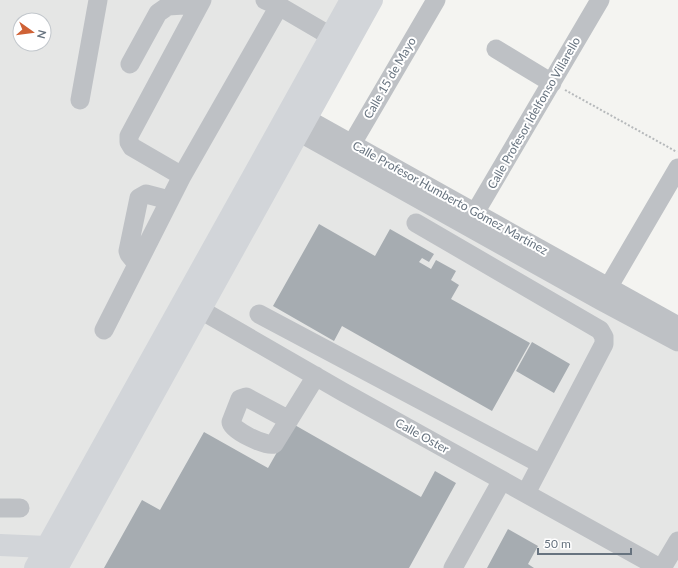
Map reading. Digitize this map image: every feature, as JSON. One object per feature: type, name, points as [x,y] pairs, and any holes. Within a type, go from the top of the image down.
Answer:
[{"type":"main road","points":[[339,41],[351,0]]},
{"type":"main road","points":[[35,568],[56,557],[339,41],[372,0]]},
{"type":"main road","points":[[0,545],[56,557]]},
{"type":"street","points":[[80,100],[98,0]]},
{"type":"street","name":"Calle 15 de Mayo","points":[[348,150],[436,0]]},
{"type":"street","name":"Calle Profesor Idelfonso Villarello","points":[[471,219],[600,0]]},
{"type":"street","points":[[130,64],[158,13],[168,6],[201,2]]},
{"type":"street","points":[[182,176],[132,147],[129,142],[129,136],[201,2]]},
{"type":"street","points":[[104,330],[169,200],[272,3],[339,41]]},
{"type":"street","points":[[496,49],[552,83]]},
{"type":"street","name":"Calle Profesor Humberto Gómez Martínez","points":[[294,121],[605,294],[678,342]]},
{"type":"street","points":[[605,294],[678,168]]},
{"type":"street","points":[[137,264],[128,254],[128,251],[139,198],[146,194],[169,200]]},
{"type":"street","points":[[416,223],[600,330],[604,336],[604,344],[526,494]]},
{"type":"street","name":"Calle Profesor Humberto Gómez Martínez","points":[[605,294],[678,326]]},
{"type":"street","name":"Calle Oster","points":[[193,305],[343,392],[661,568]]},
{"type":"street","points":[[259,314],[541,464]]},
{"type":"street","points":[[343,392],[357,366]]},
{"type":"street","points":[[289,420],[316,376]]},
{"type":"street","points":[[453,568],[502,480]]},
{"type":"street","points":[[0,508],[20,508]]},
{"type":"street","points":[[661,568],[678,541]]},
{"type":"path","points":[[552,83],[678,152]]},
{"type":"shaded area","points":[[0,0],[368,0],[292,136],[678,352],[678,568],[0,568]]},
{"type":"building","points":[[319,224],[375,256],[390,229],[434,254],[429,262],[422,258],[419,262],[431,269],[436,260],[456,271],[451,280],[459,285],[451,299],[530,343],[492,411],[342,326],[334,341],[273,306]]},
{"type":"building","points":[[532,342],[570,364],[554,393],[516,371]]},
{"type":"building","points":[[293,424],[421,497],[435,471],[456,483],[409,568],[104,568],[142,500],[160,510],[204,432],[268,468]]},
{"type":"building","points":[[508,529],[538,546],[528,564],[534,568],[487,568]]}]
